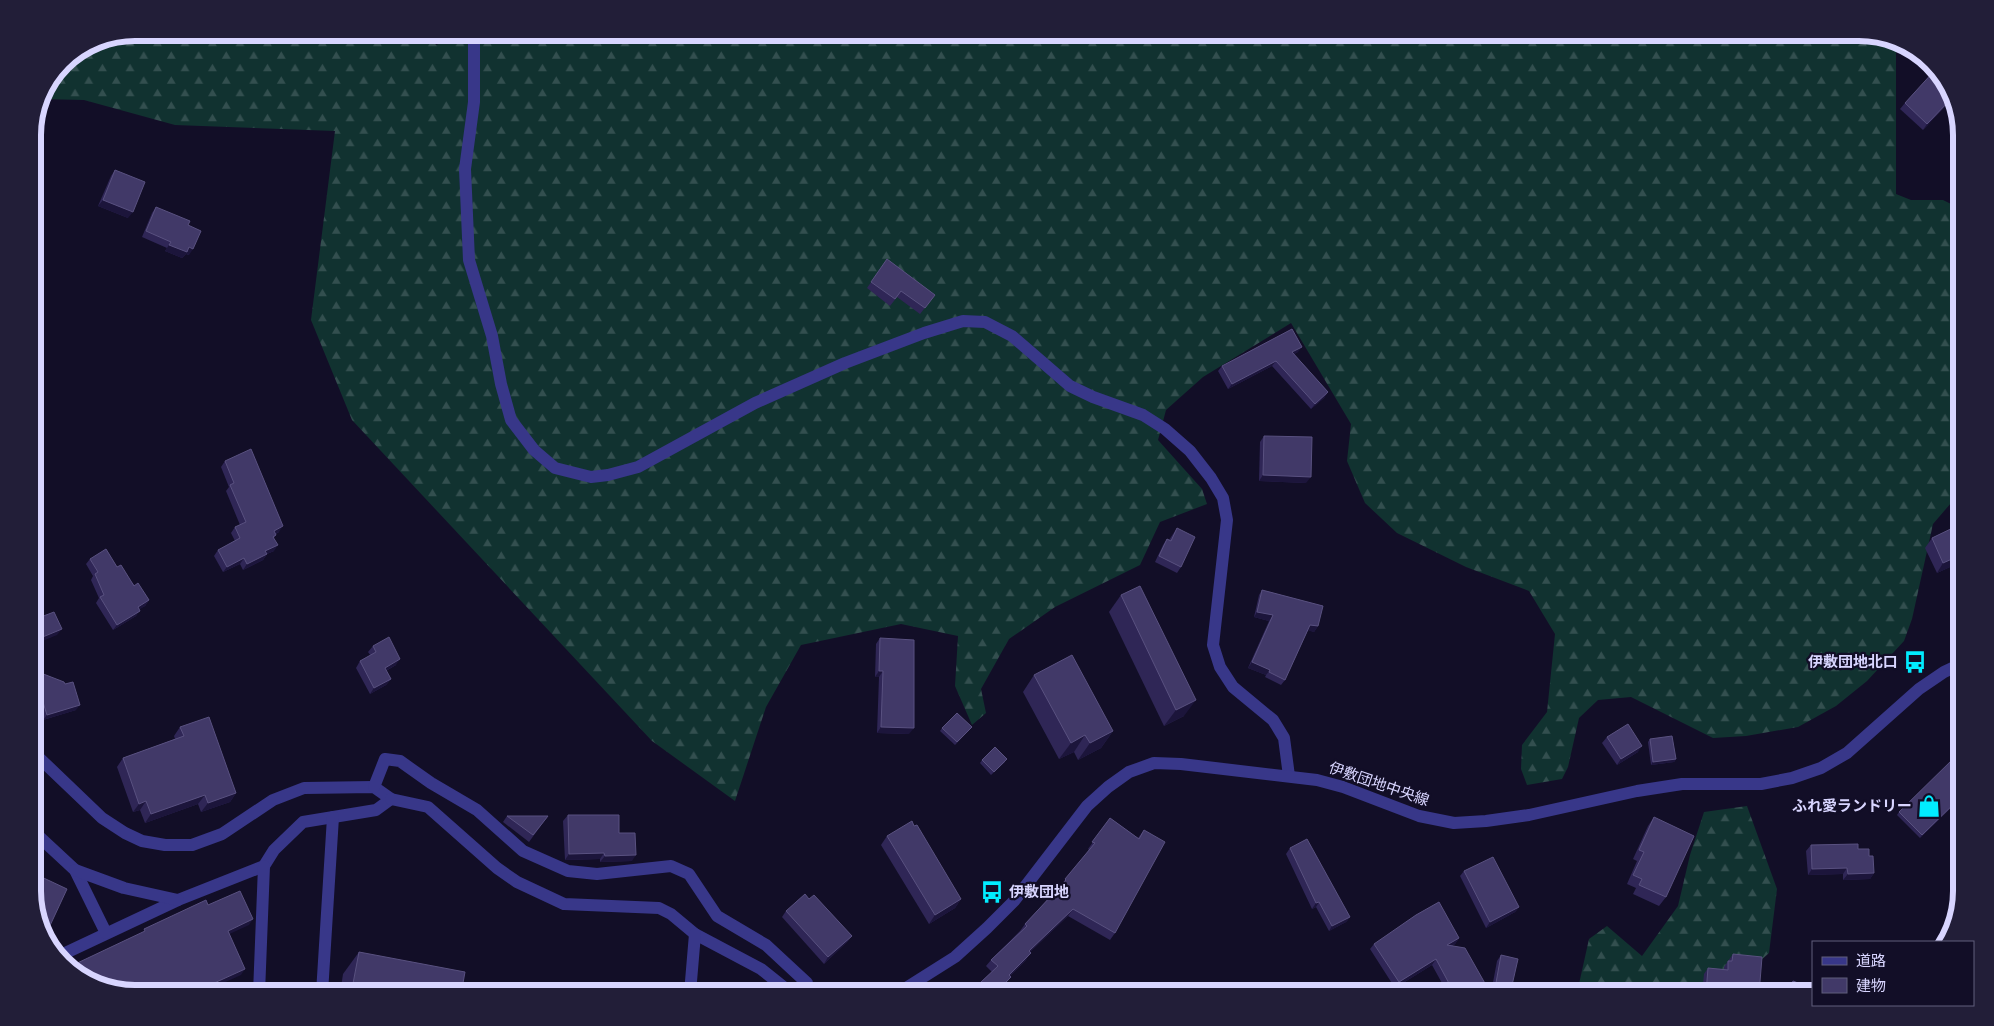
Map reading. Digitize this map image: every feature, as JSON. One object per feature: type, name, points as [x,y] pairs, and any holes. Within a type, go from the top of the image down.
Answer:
[{"type":"street","points":[[474,41],[474,102],[465,169],[469,260],[492,336],[501,384],[511,420],[534,450],[554,468],[592,477],[638,467],[755,403],[845,363],[924,333],[963,321],[985,322],[1012,336],[1070,386],[1143,415],[1165,429],[1190,451],[1211,478],[1223,498],[1228,520],[1213,645],[1220,667],[1233,687],[1273,720],[1284,738],[1288,776]]},
{"type":"street","name":"伊敷団地中央線","points":[[912,985],[955,957],[1014,901],[1087,806],[1108,787],[1129,772],[1154,763],[1181,764],[1317,780],[1343,787],[1419,816],[1454,823],[1486,822],[1529,815],[1637,791],[1682,784],[1761,784],[1792,778],[1821,768],[1847,753],[1918,689],[1953,668]]},
{"type":"street","points":[[374,787],[386,759],[400,761],[477,810],[523,851],[568,871],[597,874],[671,866],[690,874],[717,916],[766,945],[807,985]]},
{"type":"street","points":[[41,760],[102,818],[125,833],[142,841],[165,845],[192,845],[222,834],[273,800],[304,788],[374,787],[392,799],[428,807],[498,868],[517,882],[564,904],[659,908],[670,914],[695,934],[761,969],[780,985]]},
{"type":"street","points":[[257,985],[264,866],[274,850],[303,822],[376,810],[392,799]]},
{"type":"street","points":[[323,985],[333,817]]},
{"type":"street","points":[[41,838],[75,870],[106,933]]},
{"type":"street","points":[[65,953],[178,900],[264,866]]},
{"type":"street","points":[[75,870],[124,888],[178,900]]},
{"type":"street","points":[[691,985],[695,934]]},
{"type":"green space","points":[[136,41],[434,41],[436,45],[446,41],[1858,41],[1883,44],[1896,49],[1896,194],[1911,200],[1943,200],[1953,205],[1953,498],[1951,503],[1933,524],[1912,619],[1904,641],[1867,681],[1836,706],[1798,727],[1746,736],[1713,738],[1631,697],[1598,700],[1579,718],[1568,767],[1562,779],[1527,785],[1521,769],[1522,745],[1547,712],[1555,634],[1529,591],[1466,567],[1397,533],[1365,503],[1347,461],[1351,424],[1291,323],[1203,377],[1166,410],[1158,440],[1202,489],[1207,504],[1160,522],[1140,565],[1055,607],[1009,639],[981,689],[986,713],[972,725],[955,686],[958,636],[901,624],[801,645],[766,707],[735,801],[652,741],[352,420],[311,320],[335,131],[175,125],[84,100],[48,99],[61,78],[83,57],[111,44]]},
{"type":"green space","points":[[1747,806],[1777,889],[1769,953],[1733,985],[1579,985],[1589,939],[1607,926],[1642,956],[1678,906],[1690,855],[1704,812]]},
{"type":"building","points":[[1931,75],[1947,103],[1927,124],[1905,103]]},
{"type":"building","points":[[115,170],[145,182],[133,212],[103,200]]},
{"type":"building","points":[[156,207],[190,221],[188,225],[201,231],[193,249],[189,247],[187,252],[169,245],[171,242],[146,231]]},
{"type":"building","points":[[887,259],[935,295],[925,308],[901,291],[895,299],[871,282]]},
{"type":"building","points":[[1292,329],[1302,347],[1292,352],[1328,392],[1315,404],[1276,361],[1232,384],[1222,366]]},
{"type":"building","points":[[1264,436],[1312,437],[1311,477],[1263,475]]},
{"type":"building","points":[[251,449],[283,526],[274,531],[276,535],[273,537],[278,545],[265,551],[267,554],[247,564],[244,558],[227,567],[218,550],[240,538],[235,527],[246,522],[230,485],[234,483],[225,461]]},
{"type":"building","points":[[1177,528],[1195,537],[1181,567],[1159,556],[1167,539],[1171,541]]},
{"type":"building","points":[[1953,528],[1953,559],[1943,563],[1932,538]]},
{"type":"building","points":[[106,549],[117,567],[121,565],[134,586],[138,583],[149,600],[138,607],[140,611],[117,625],[100,597],[104,595],[95,574],[98,572],[90,559]]},
{"type":"building","points":[[1140,586],[1196,700],[1176,710],[1121,595]]},
{"type":"building","points":[[1262,590],[1323,606],[1318,626],[1310,625],[1285,680],[1269,672],[1270,670],[1252,662],[1273,615],[1257,612]]},
{"type":"building","points":[[54,612],[62,629],[41,638],[41,617]]},
{"type":"building","points":[[389,637],[400,659],[385,668],[391,679],[374,688],[360,661],[376,652],[373,646]]},
{"type":"building","points":[[880,638],[914,640],[914,728],[881,727],[883,671],[879,671]]},
{"type":"building","points":[[1072,655],[1113,731],[1090,743],[1085,735],[1071,743],[1034,675]]},
{"type":"building","points":[[41,673],[65,684],[73,682],[80,705],[47,715],[41,696]]},
{"type":"building","points":[[957,713],[972,727],[957,742],[942,728]]},
{"type":"building","points":[[209,717],[236,793],[208,803],[205,795],[151,814],[146,801],[139,804],[123,758],[184,736],[180,727]]},
{"type":"building","points":[[1628,724],[1642,746],[1621,759],[1607,737]]},
{"type":"building","points":[[1672,736],[1676,759],[1653,762],[1650,739]]},
{"type":"building","points":[[995,747],[1007,759],[994,772],[982,760]]},
{"type":"building","name":"ふれ愛ランドリー","points":[[1953,759],[1953,805],[1922,835],[1899,812]]},
{"type":"building","points":[[568,815],[619,815],[619,833],[635,833],[636,855],[605,856],[604,853],[569,854]]},
{"type":"building","points":[[507,816],[548,816],[533,835]]},
{"type":"building","points":[[1654,817],[1694,836],[1666,897],[1639,885],[1642,879],[1633,875],[1644,852],[1639,850]]},
{"type":"building","points":[[1110,818],[1139,839],[1144,830],[1165,842],[1115,933],[1073,909],[1029,951],[1031,953],[1009,975],[1011,977],[1003,985],[982,985],[980,983],[998,966],[991,960],[1027,926],[1025,924],[1066,880],[1095,843],[1092,842]]},
{"type":"building","points":[[912,821],[914,826],[917,825],[961,899],[935,915],[887,836]]},
{"type":"building","points":[[1307,839],[1350,917],[1332,926],[1319,902],[1316,903],[1290,848]]},
{"type":"building","points":[[1858,844],[1858,849],[1869,849],[1869,856],[1873,856],[1874,873],[1848,874],[1847,868],[1812,869],[1811,845]]},
{"type":"building","points":[[1493,857],[1519,907],[1490,922],[1464,871]]},
{"type":"building","points":[[41,877],[67,889],[49,928],[41,897]]},
{"type":"building","points":[[240,891],[253,919],[228,931],[245,969],[210,985],[129,985],[105,980],[76,964],[206,900],[208,905]]},
{"type":"building","points":[[805,894],[809,899],[814,895],[852,936],[828,957],[786,911]]},
{"type":"building","points":[[1439,902],[1459,938],[1447,945],[1465,948],[1486,985],[1450,985],[1436,959],[1399,982],[1374,944],[1416,915]]},
{"type":"building","points":[[359,952],[465,972],[463,985],[353,985]]},
{"type":"building","points":[[1733,954],[1762,957],[1760,985],[1707,985],[1708,968],[1728,970],[1728,961],[1732,961]]},
{"type":"building","points":[[1501,955],[1518,959],[1512,985],[1496,985]]},
{"type":"building","points":[[1793,981],[1803,985],[1791,985]]},
{"type":"place","name":"伊敷団地北口","points":[[1915,662]]},
{"type":"place","name":"ふれ愛ランドリー","points":[[1929,806]]},
{"type":"place","name":"伊敷団地","points":[[992,892]]}]
